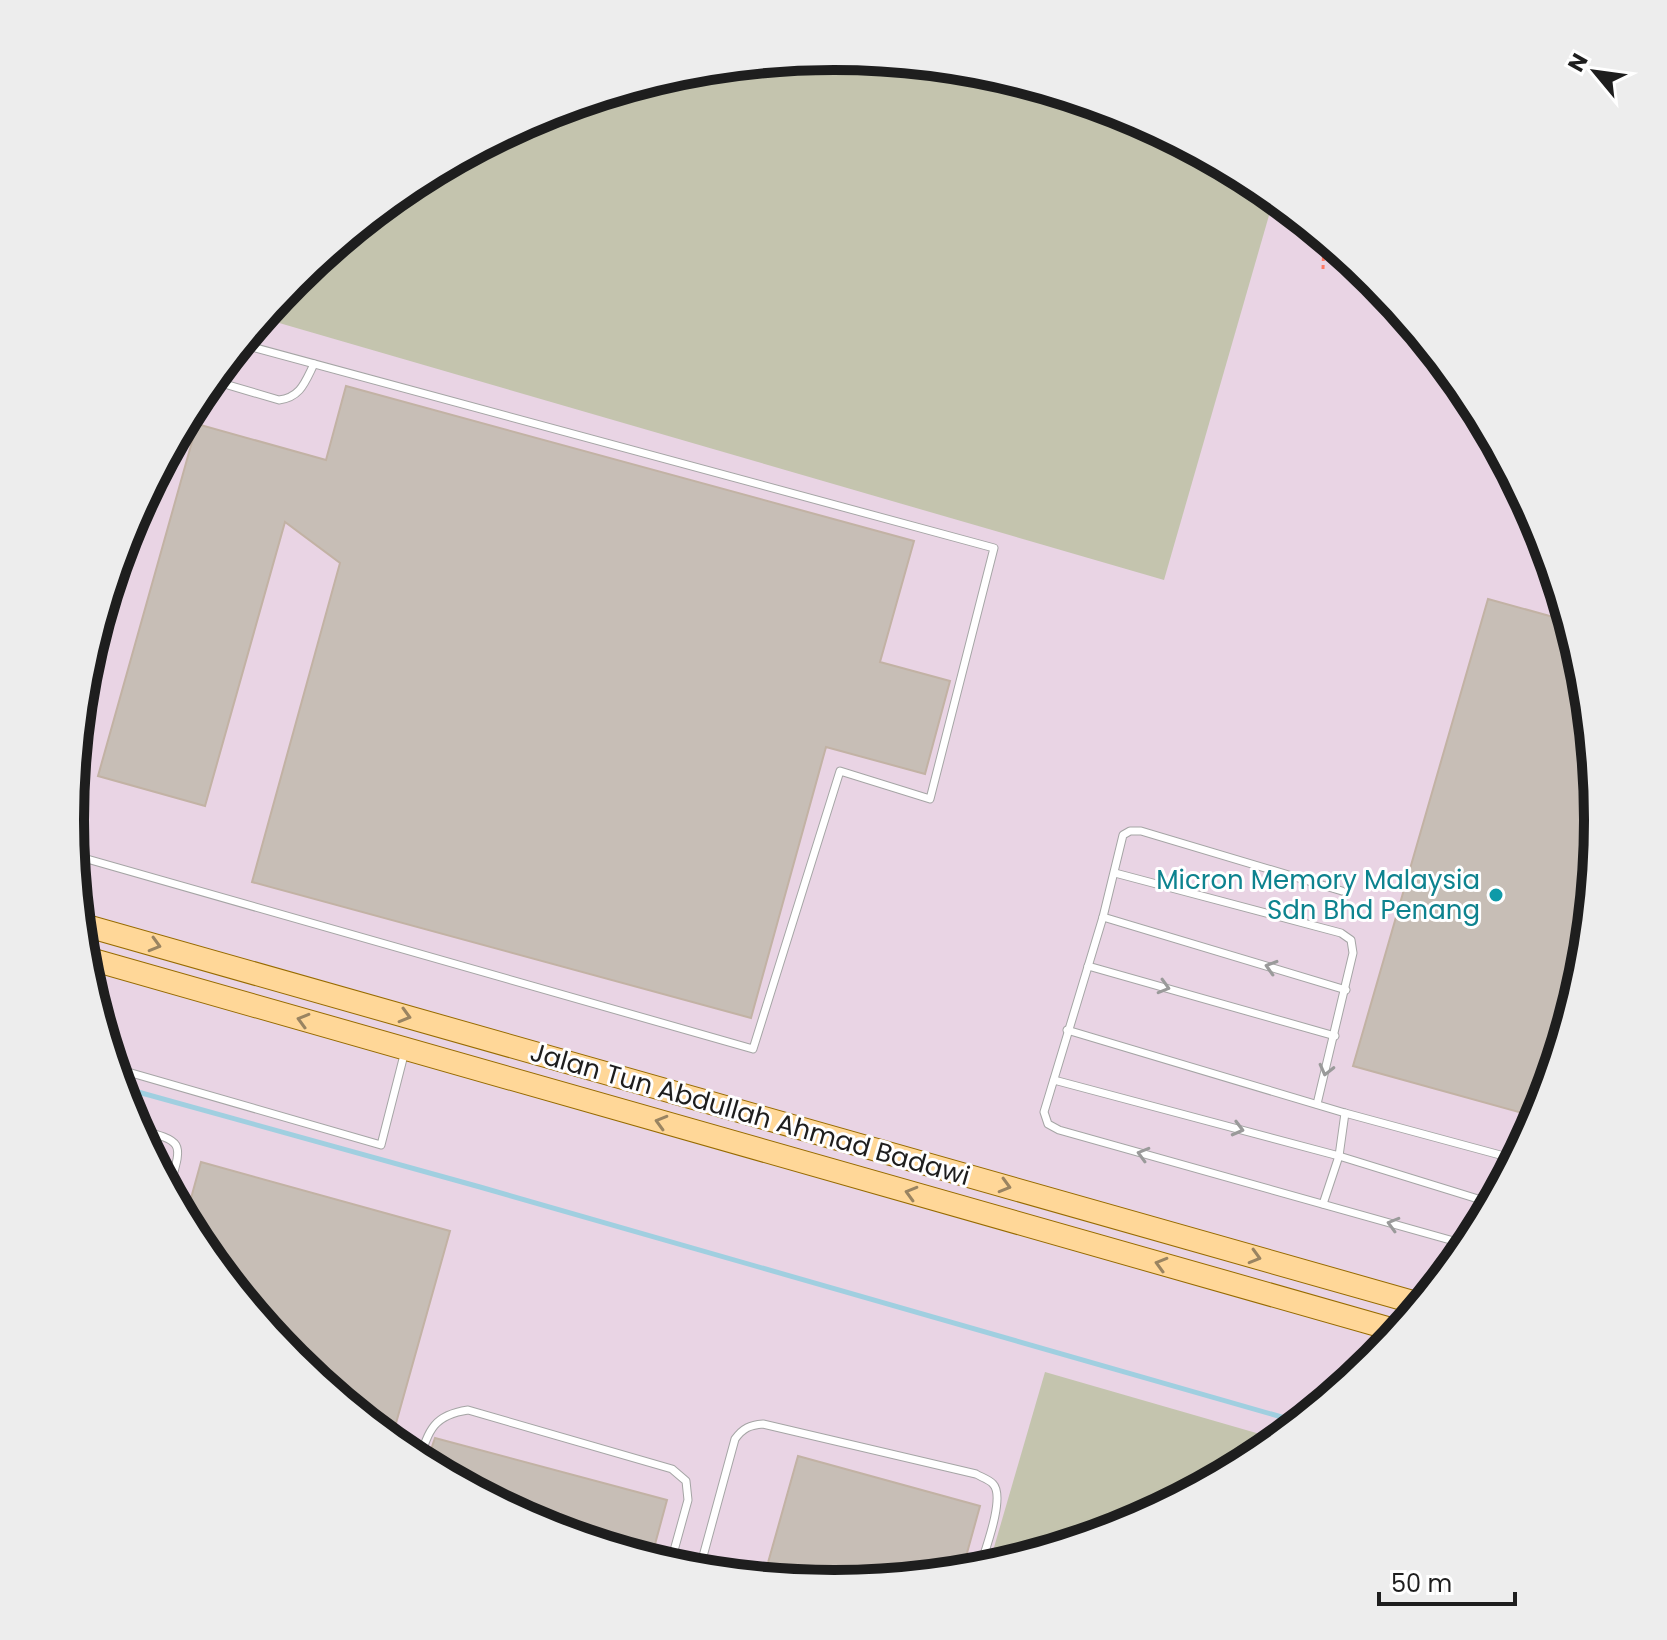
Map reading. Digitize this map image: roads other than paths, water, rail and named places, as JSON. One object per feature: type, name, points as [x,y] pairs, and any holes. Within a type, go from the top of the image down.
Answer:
[{"type":"main road","name":"Jalan Tun Abdullah Ahmad Badawi","points":[[92,927],[1409,1301]]},
{"type":"main road","name":"Jalan Tun Abdullah Ahmad Badawi","points":[[97,961],[1385,1327]]},
{"type":"lane","points":[[85,858],[753,1049],[840,771],[930,799],[994,548],[252,347]]},
{"type":"lane","points":[[224,384],[279,400],[288,399],[301,391],[314,364]]},
{"type":"lane","points":[[1342,891],[1141,831],[1123,835],[1103,917],[1044,1112],[1048,1124],[1059,1130],[1454,1241]]},
{"type":"lane","points":[[1115,873],[1341,933],[1351,940],[1353,953],[1346,990],[1317,1104]]},
{"type":"lane","points":[[1103,917],[1346,990]]},
{"type":"lane","points":[[1088,966],[1335,1036]]},
{"type":"lane","points":[[1067,1030],[1345,1113],[1504,1156]]},
{"type":"lane","points":[[127,1072],[381,1145],[406,1049]]},
{"type":"lane","points":[[1054,1080],[1339,1156],[1480,1200]]},
{"type":"lane","points":[[1323,1204],[1339,1156],[1345,1113]]},
{"type":"lane","points":[[153,1134],[172,1139],[177,1146],[178,1157],[173,1175]]},
{"type":"lane","points":[[423,1448],[439,1419],[468,1410],[672,1469],[686,1481],[688,1500],[673,1553]]},
{"type":"lane","points":[[702,1559],[735,1439],[741,1430],[751,1424],[763,1424],[976,1474],[994,1484],[998,1493],[996,1510],[983,1555]]},
{"type":"waterway","points":[[135,1091],[1286,1418]]},
{"type":"place","name":"Micron Memory Malaysia Sdn Bhd Penang","points":[[1496,895]]}]
